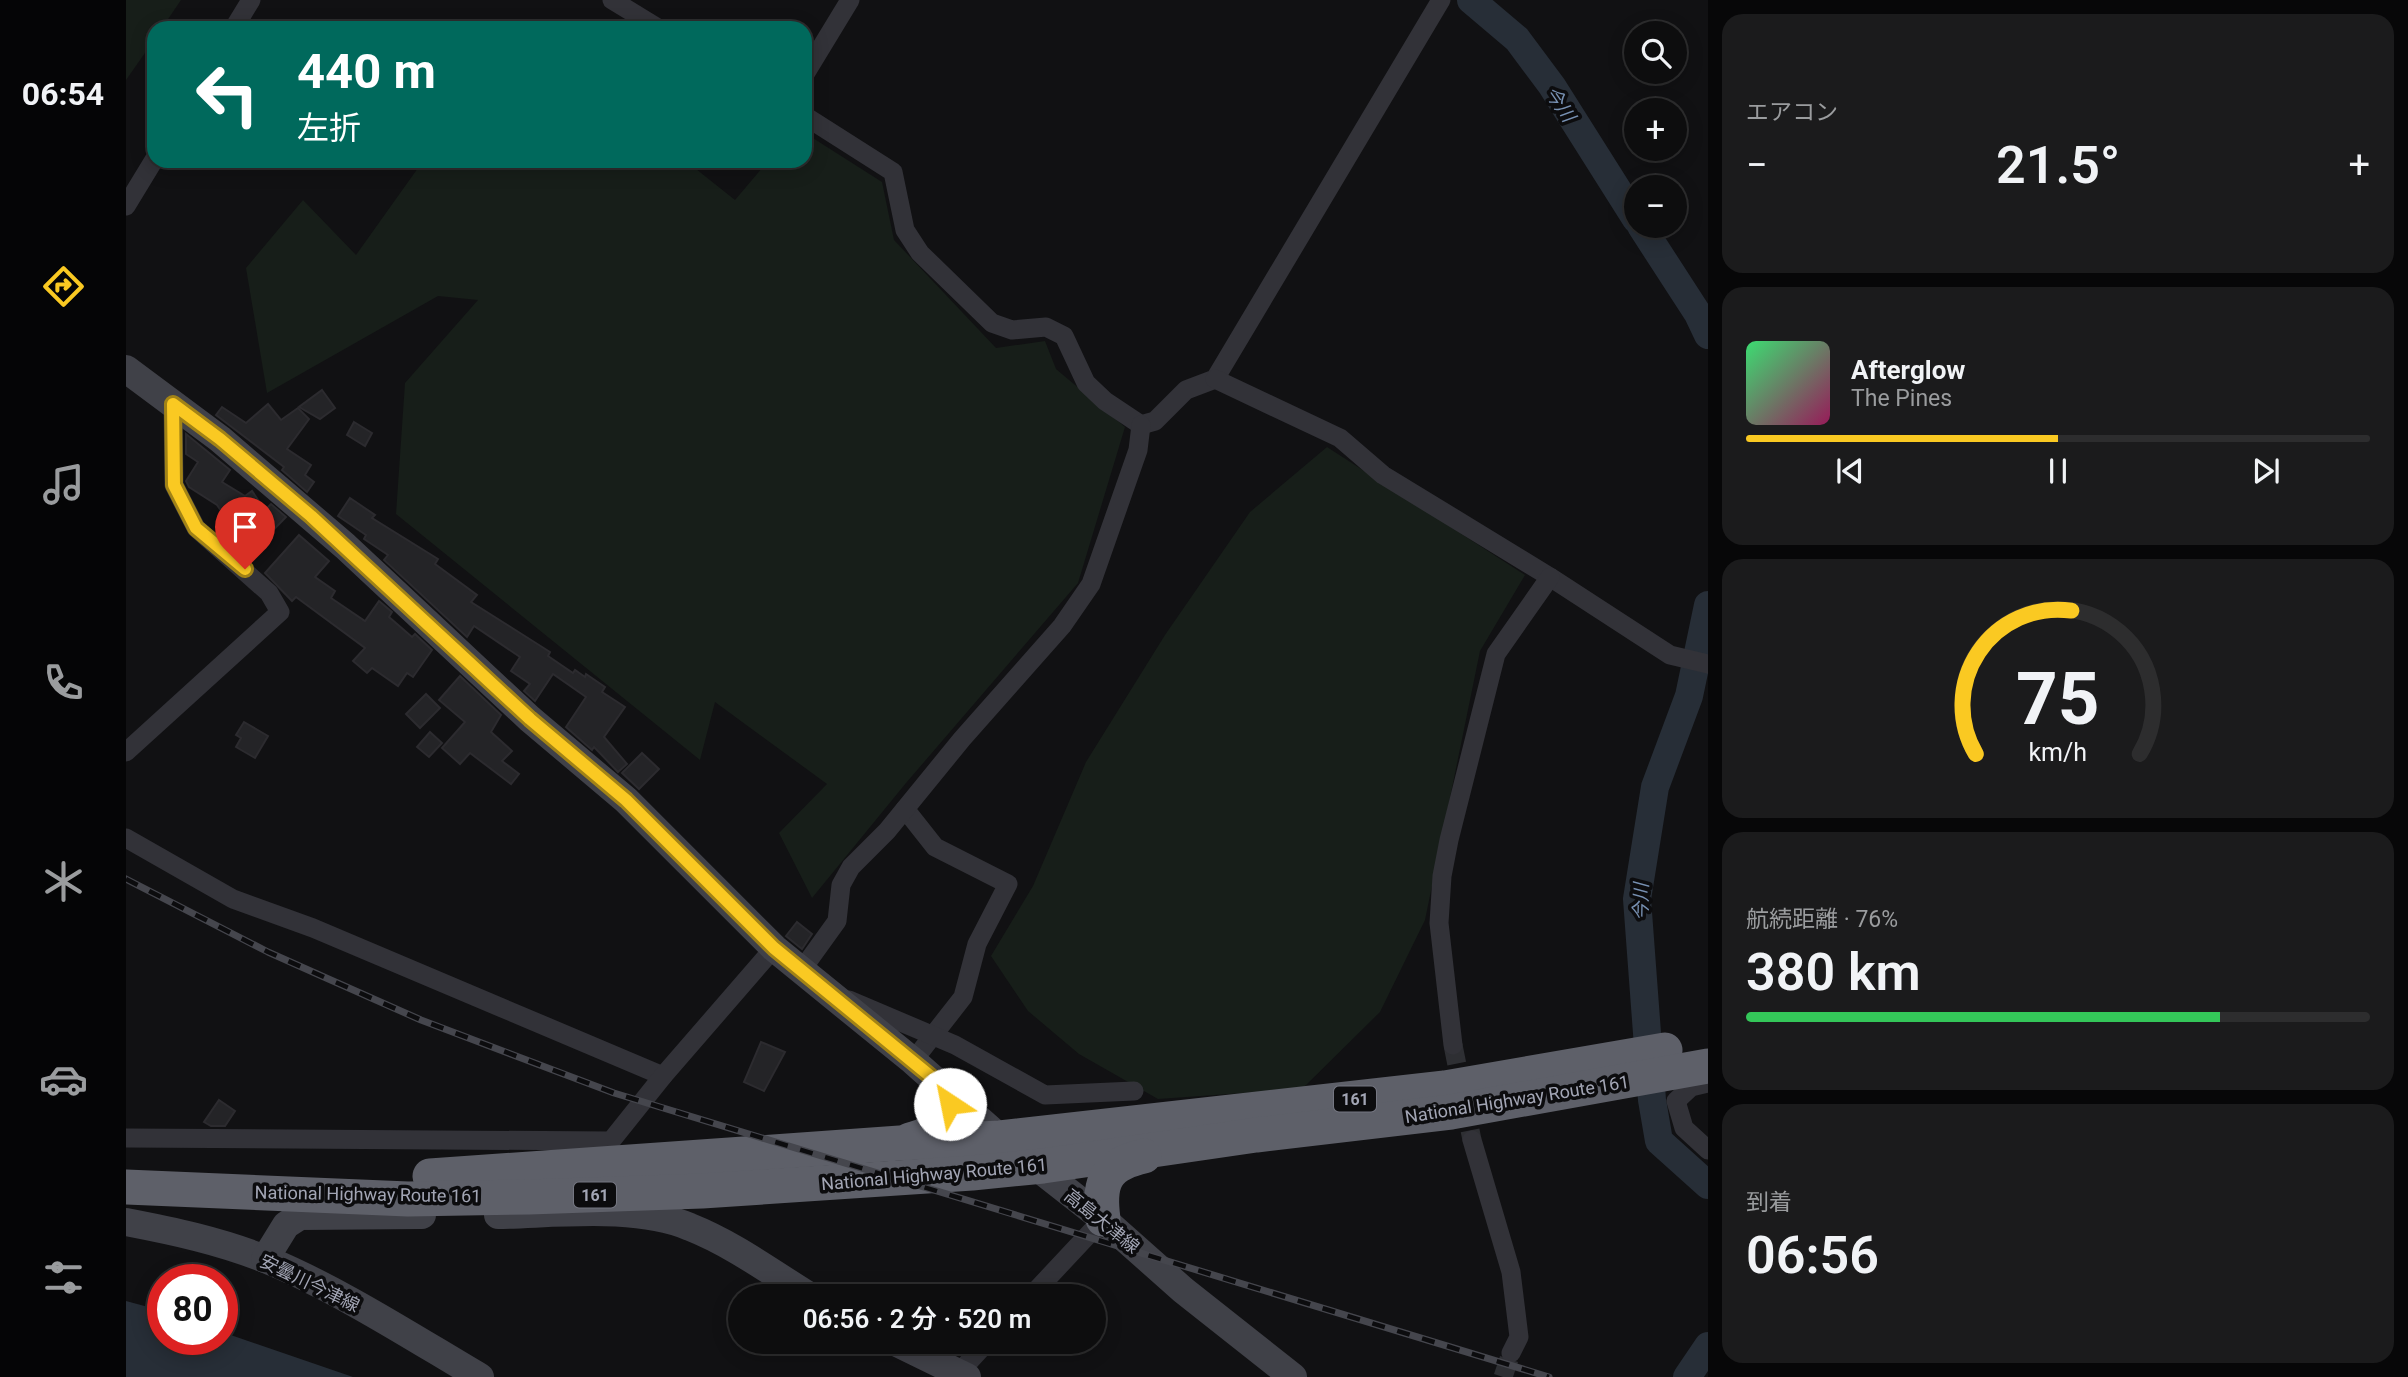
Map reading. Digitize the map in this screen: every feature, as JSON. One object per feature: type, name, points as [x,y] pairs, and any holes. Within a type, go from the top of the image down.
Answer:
[{"type":"highway","name":"National Highway Route 161","points":[[140,1187],[408,1199],[702,1191],[946,1175],[1012,1143],[1445,1088],[1708,1042]]},
{"type":"highway","name":"National Highway Route 161","points":[[140,1187],[335,1182],[670,1161],[900,1143],[1188,1146],[1256,1135],[1451,1112],[1708,1066]]},
{"type":"highway","points":[[900,1143],[933,1132],[943,1124],[950,1110],[1012,1143]]},
{"type":"highway","points":[[946,1175],[959,1163],[968,1149],[1012,1143],[1215,1134],[1256,1135]]},
{"type":"highway","points":[[1103,1219],[1100,1192],[1115,1168],[1137,1158],[1188,1146]]},
{"type":"main road","name":"高島大津線","points":[[126,369],[220,439],[320,523],[530,719],[626,800],[774,948],[1103,1219],[1183,1290],[1293,1377]]},
{"type":"main road","points":[[265,1259],[286,1225],[300,1216],[626,1213],[669,1220],[690,1227],[789,1284]]},
{"type":"main road","name":"安曇川今津線","points":[[126,1222],[192,1236],[265,1259],[374,1315],[480,1377]]},
{"type":"main road","points":[[918,1354],[960,1376]]},
{"type":"street","points":[[238,21],[251,0]]},
{"type":"street","points":[[612,0],[646,21]]},
{"type":"street","points":[[812,62],[849,0]]},
{"type":"street","points":[[812,120],[893,172],[905,230],[920,253],[992,323],[1012,330],[1046,327],[1064,336],[1086,383],[1105,401],[1141,425],[1155,421],[1186,390],[1215,379],[1441,0]]},
{"type":"street","points":[[126,206],[149,168]]},
{"type":"street","points":[[1215,379],[1340,438],[1383,475],[1550,577],[1670,655],[1708,664]]},
{"type":"street","points":[[126,752],[279,612],[269,593],[196,528],[174,485],[173,404]]},
{"type":"street","points":[[801,971],[836,921],[841,885],[851,867],[887,831],[996,699],[1062,626],[1091,584],[1138,450],[1141,425]]},
{"type":"street","points":[[1453,1045],[1439,923],[1442,876],[1449,840],[1496,654],[1550,577]]},
{"type":"street","points":[[905,809],[936,846],[1008,884],[977,944],[963,998],[913,1061]]},
{"type":"street","points":[[126,838],[233,899],[313,928],[663,1076]]},
{"type":"street","points":[[126,1138],[611,1141],[663,1076],[774,948]]},
{"type":"street","points":[[837,998],[851,1001],[955,1045],[1045,1095],[1134,1091]]},
{"type":"street","points":[[1708,1083],[1691,1087],[1676,1101],[1684,1128],[1708,1150]]},
{"type":"street","points":[[1472,1140],[1511,1272],[1519,1337],[1511,1353]]},
{"type":"street","points":[[1042,1284],[1103,1219]]},
{"type":"street","points":[[960,1376],[977,1354]]},
{"type":"shaded area","points":[[126,0],[181,0],[167,21],[147,21],[147,50],[126,80]]},
{"type":"shaded area","points":[[812,137],[882,182],[894,240],[996,348],[1045,341],[1056,369],[1125,427],[1078,583],[906,783],[812,898],[779,833],[827,784],[715,702],[700,760],[396,514],[405,383],[478,300],[438,296],[267,393],[246,268],[303,200],[356,255],[418,168],[695,168],[735,200],[762,168],[812,168]]},
{"type":"shaded area","points":[[1327,447],[1525,575],[1480,651],[1425,920],[1380,1012],[1302,1089],[1158,1099],[1079,1054],[1028,1011],[991,956],[1033,886],[1086,762],[1165,635],[1250,512]]},
{"type":"shaded area","points":[[126,1301],[147,1307],[147,1355],[238,1355],[238,1337],[353,1377],[126,1377]]},
{"type":"building","points":[[322,390],[335,408],[320,419],[299,407]]},
{"type":"building","points":[[268,404],[281,420],[298,408],[309,419],[287,449],[311,465],[305,475],[314,482],[307,492],[282,470],[284,467],[216,415],[222,407],[246,423]]},
{"type":"building","points":[[354,422],[372,433],[365,446],[347,435]]},
{"type":"building","points":[[186,434],[230,470],[222,482],[245,496],[252,491],[265,510],[271,504],[286,517],[250,554],[239,544],[242,541],[217,505],[189,487],[186,481],[198,462],[186,454]]},
{"type":"building","points":[[350,498],[375,515],[372,518],[438,559],[435,564],[477,595],[471,602],[550,652],[548,656],[573,673],[575,670],[585,677],[586,674],[605,687],[602,692],[625,707],[604,737],[627,764],[618,772],[594,747],[592,750],[566,727],[586,697],[553,674],[535,701],[524,691],[530,684],[511,671],[520,657],[474,626],[467,637],[384,560],[388,555],[364,539],[366,535],[338,516]]},
{"type":"building","points":[[299,535],[329,561],[315,577],[335,591],[331,598],[365,621],[379,601],[392,612],[389,617],[412,637],[415,634],[432,650],[413,677],[407,673],[398,686],[372,668],[367,673],[353,661],[365,648],[296,597],[292,601],[265,573]]},
{"type":"building","points":[[460,676],[501,715],[491,732],[512,751],[502,761],[519,774],[511,784],[470,753],[460,764],[442,748],[465,722],[439,700]]},
{"type":"building","points":[[426,694],[440,708],[420,728],[406,714]]},
{"type":"building","points":[[244,722],[268,736],[255,758],[236,747],[241,738],[236,735]]},
{"type":"building","points":[[430,732],[442,743],[429,757],[417,747]]},
{"type":"building","points":[[642,753],[659,769],[639,789],[622,773]]},
{"type":"building","points":[[797,922],[812,934],[802,949],[786,936]]},
{"type":"building","points":[[761,1042],[785,1052],[764,1091],[744,1082]]},
{"type":"building","points":[[219,1100],[235,1111],[225,1126],[211,1126],[204,1122]]},
{"type":"waterway","name":"今川","points":[[1471,0],[1517,39],[1552,86],[1624,200]]},
{"type":"waterway","name":"今川","points":[[1649,238],[1698,314],[1708,335]]},
{"type":"waterway","name":"今川","points":[[1708,605],[1689,696],[1655,787],[1637,899],[1652,1100],[1659,1141],[1708,1185]]},
{"type":"waterway","name":"今川","points":[[1687,1377],[1708,1346]]},
{"type":"tunnel","points":[[1453,1045],[1472,1140]]},
{"type":"tunnel","points":[[1503,1377],[1511,1353]]},
{"type":"railway","points":[[126,879],[268,952],[421,1020],[614,1093],[1549,1377]]},
{"type":"route","points":[[245,569],[196,528],[174,485],[173,404],[220,439],[345,546],[530,719],[626,800],[774,948],[946,1089],[950,1104]]}]
